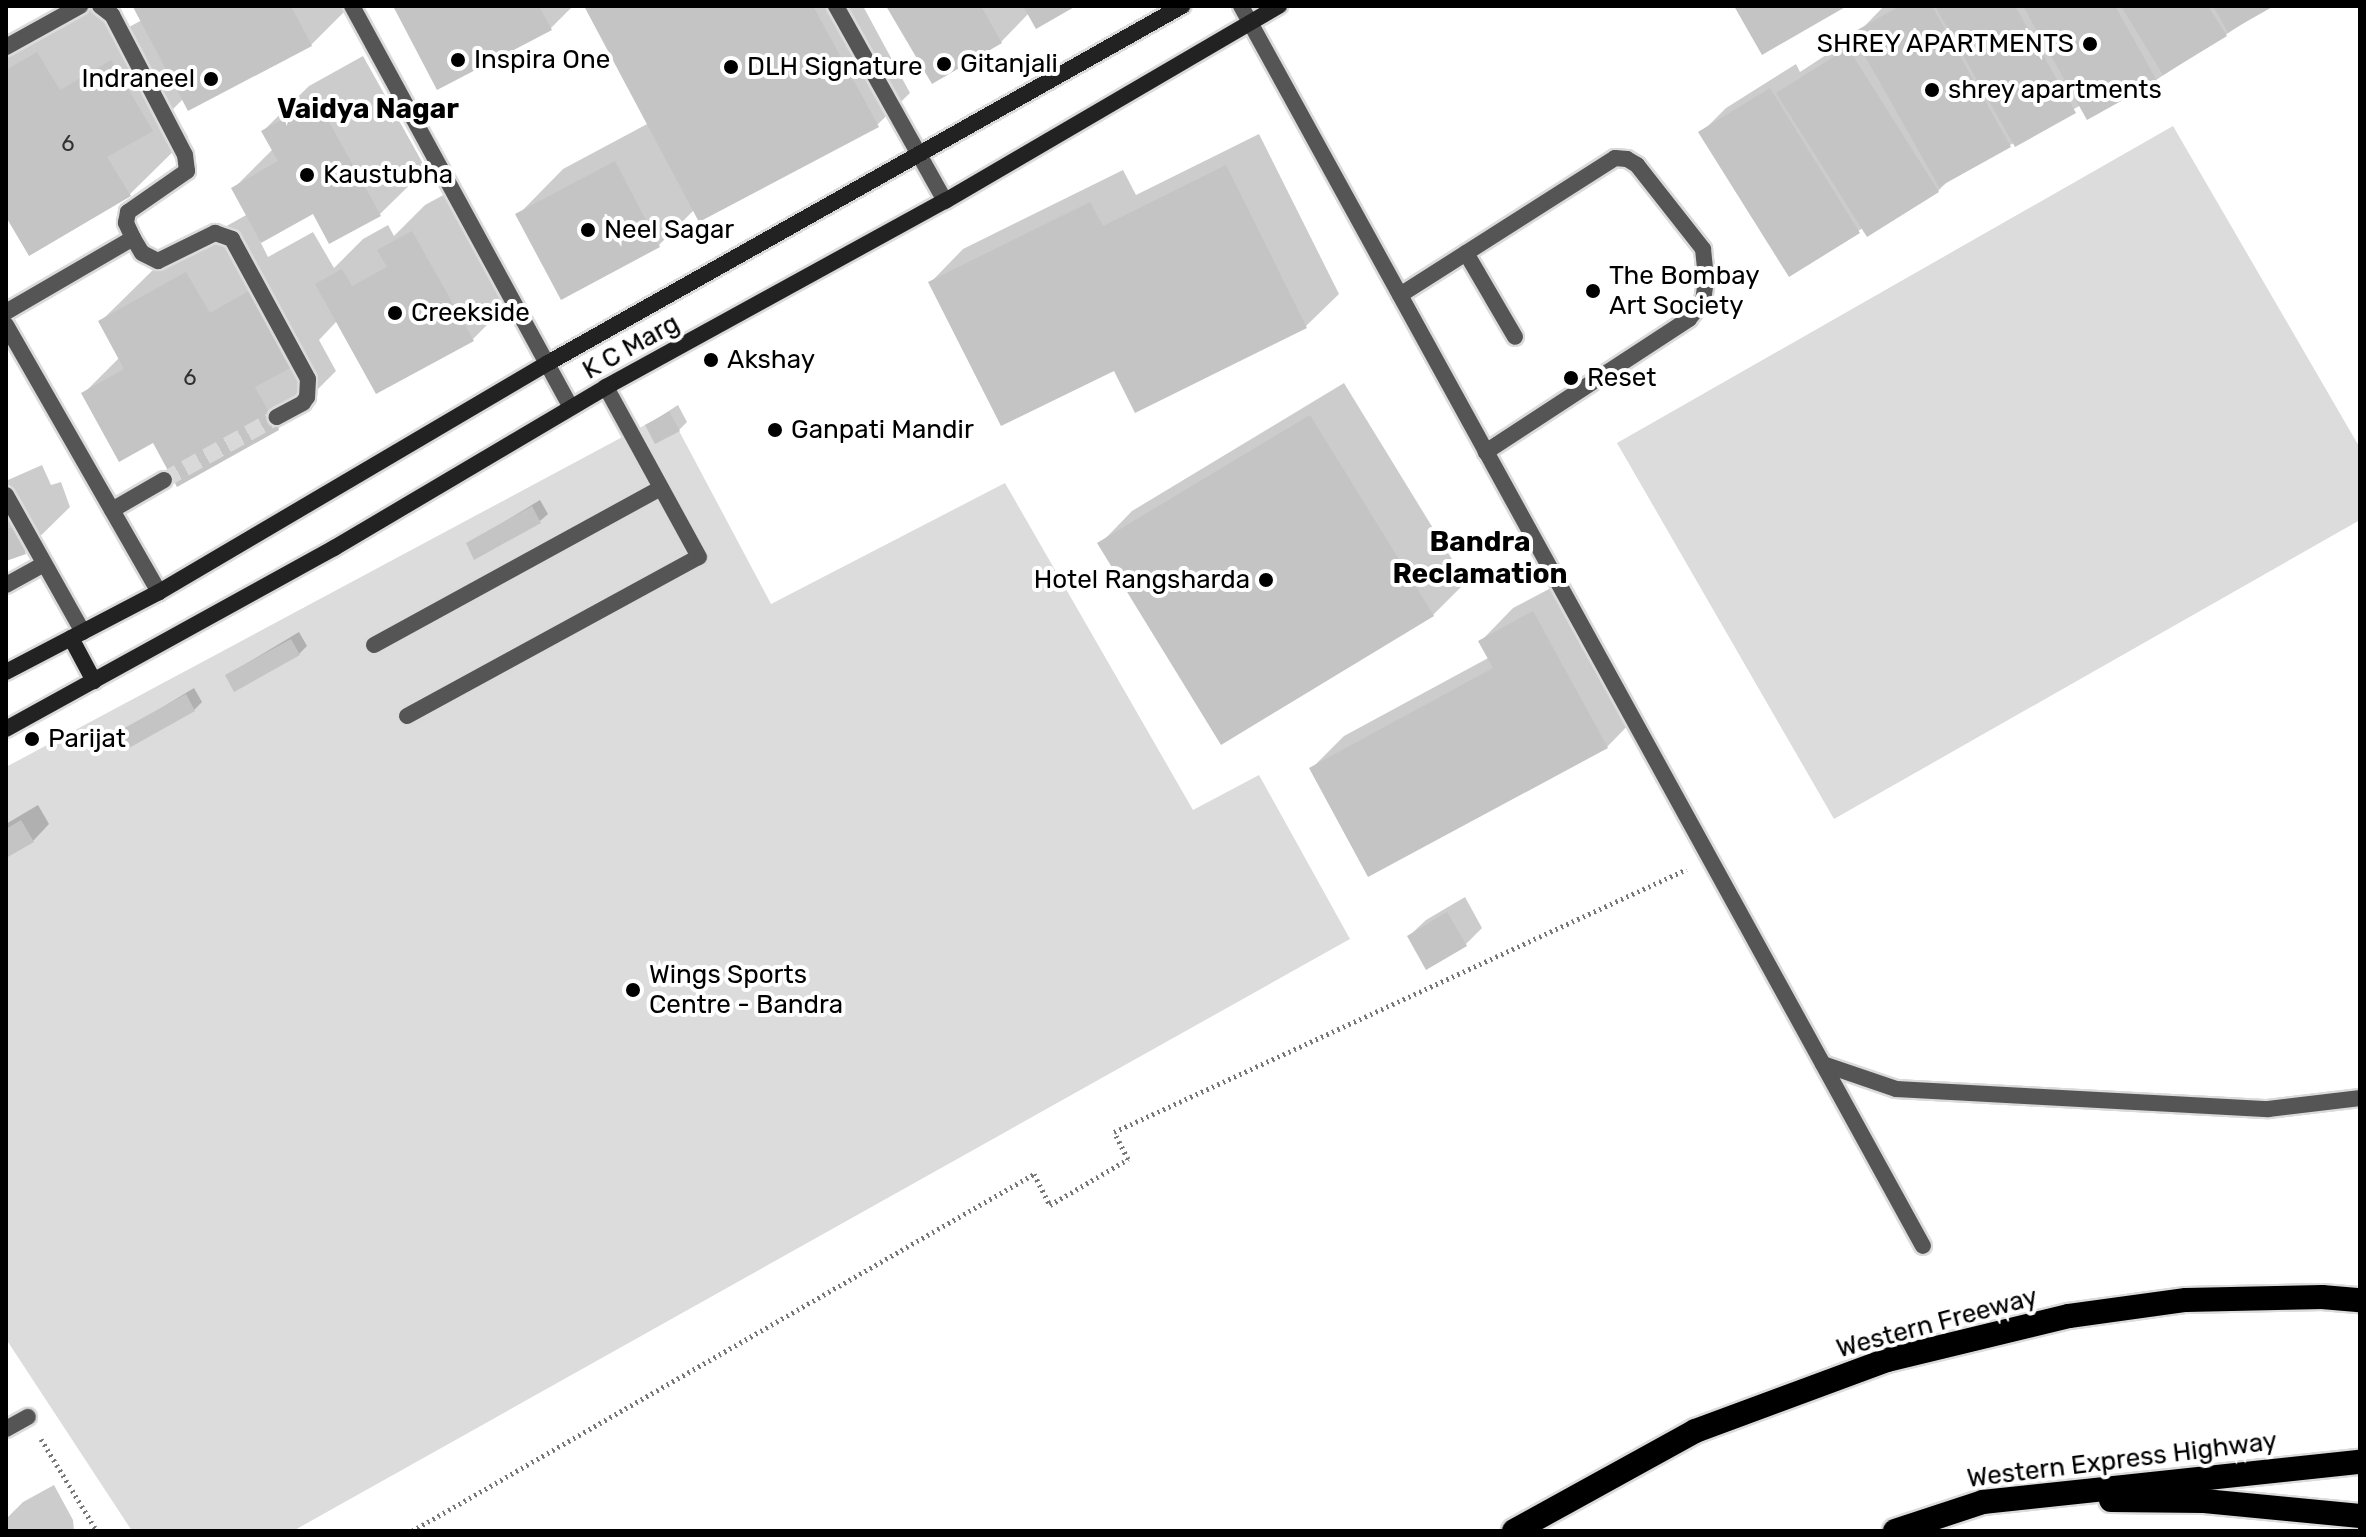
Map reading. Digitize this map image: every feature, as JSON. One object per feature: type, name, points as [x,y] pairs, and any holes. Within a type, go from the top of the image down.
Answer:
[{"type":"highway","name":"Western Freeway","points":[[1514,1531],[1695,1431],[1887,1360],[2069,1316],[2186,1300],[2322,1297],[2360,1300]]},
{"type":"highway","name":"Western Express Highway","points":[[1895,1531],[1948,1511],[2006,1499],[2360,1462]]},
{"type":"highway","points":[[2006,1499],[2204,1501],[2360,1516]]},
{"type":"main road","name":"K C Marg","points":[[6,672],[159,592],[548,363],[1182,6]]},
{"type":"main road","name":"K C Marg","points":[[6,729],[334,548],[606,387],[945,201],[1279,6]]},
{"type":"main road","points":[[77,635],[94,681]]},
{"type":"street","points":[[6,47],[80,6]]},
{"type":"street","points":[[100,6],[112,15],[188,164],[183,176],[128,212],[126,223],[142,253],[158,261],[215,233],[232,239],[308,379],[307,397],[303,403],[277,417]]},
{"type":"street","points":[[352,6],[571,407]]},
{"type":"street","points":[[836,6],[921,153],[945,201]]},
{"type":"street","points":[[1241,6],[1923,1246]]},
{"type":"street","points":[[1400,295],[1615,158],[1627,159],[1637,165],[1703,249],[1706,280],[1703,301],[1689,319],[1486,452]]},
{"type":"street","points":[[6,312],[133,238]]},
{"type":"street","points":[[1466,253],[1515,337]]},
{"type":"street","points":[[6,325],[159,592]]},
{"type":"street","points":[[407,716],[699,557],[606,387]]},
{"type":"street","points":[[112,510],[164,480]]},
{"type":"street","points":[[374,645],[661,488]]},
{"type":"street","points":[[6,495],[44,564],[77,635]]},
{"type":"street","points":[[6,585],[44,564]]},
{"type":"street","points":[[1823,1064],[1896,1089],[2268,1109],[2360,1098]]},
{"type":"street","points":[[6,1429],[28,1417]]},
{"type":"path","points":[[412,1531],[1034,1174],[1050,1205],[1128,1159],[1114,1132],[1710,859]]},
{"type":"path","points":[[28,1417],[97,1531]]},
{"type":"shaded area","points":[[2173,126],[2360,448],[2360,520],[1834,819],[1617,443]]},
{"type":"shaded area","name":"Wings Sports Centre - Bandra","points":[[669,412],[771,604],[1005,483],[1193,810],[1259,775],[1350,939],[293,1531],[132,1531],[6,1339],[6,767]]},
{"type":"building","name":"Indraneel","points":[[291,6],[312,46],[188,111],[133,7]]},
{"type":"building","name":"Inspira One","points":[[393,6],[539,6],[552,30],[437,90]]},
{"type":"building","name":"DLH Signature","points":[[584,6],[813,6],[879,127],[699,222]]},
{"type":"building","name":"Gitanjali","points":[[886,6],[981,6],[1002,43],[932,84]]},
{"type":"building","points":[[1023,6],[1076,6],[1036,29]]},
{"type":"building","points":[[1734,6],[1847,6],[1762,55]]},
{"type":"building","name":"shrey apartments","points":[[1900,6],[1932,6],[2011,147],[1939,187],[1852,33]]},
{"type":"building","points":[[1935,6],[2015,6],[2076,113],[2015,147]]},
{"type":"building","name":"SHREY APARTMENTS","points":[[2023,6],[2115,6],[2157,81],[2087,120]]},
{"type":"building","points":[[2121,6],[2208,6],[2227,36],[2163,75]]},
{"type":"building","points":[[2213,6],[2274,6],[2228,32]]},
{"type":"building","points":[[1848,48],[1939,192],[1867,237],[1776,93]]},
{"type":"building","points":[[37,52],[60,90],[111,60],[153,131],[107,157],[131,196],[29,256],[6,217],[6,70]]},
{"type":"building","points":[[1770,88],[1860,233],[1789,277],[1698,132]]},
{"type":"building","name":"Kaustubha","points":[[317,100],[381,216],[329,244],[313,214],[261,243],[231,188],[278,161],[261,131]]},
{"type":"building","name":"Neel Sagar","points":[[615,161],[660,247],[561,300],[515,214]]},
{"type":"building","points":[[1226,165],[1307,328],[1135,413],[1114,371],[1001,426],[928,282],[1090,202],[1103,226]]},
{"type":"building","name":"Creekside","points":[[412,231],[474,341],[376,394],[315,284],[342,269],[352,286],[387,267],[377,250]]},
{"type":"building","points":[[186,272],[210,313],[254,288],[298,364],[255,387],[279,430],[177,487],[153,443],[119,462],[81,393],[124,369],[98,321]]},
{"type":"building","points":[[669,412],[680,431],[655,444],[645,425]]},
{"type":"building","name":"Hotel Rangsharda","points":[[1310,415],[1434,616],[1221,745],[1097,543]]},
{"type":"building","points":[[532,506],[541,523],[474,560],[466,543]]},
{"type":"building","points":[[16,526],[26,554],[6,561],[6,529]]},
{"type":"building","points":[[1533,611],[1608,748],[1368,877],[1309,768],[1493,668],[1478,641]]},
{"type":"building","points":[[291,639],[300,655],[234,692],[225,675]]},
{"type":"building","points":[[186,694],[195,711],[129,748],[119,731]]},
{"type":"building","points":[[21,820],[34,842],[6,858],[6,829]]},
{"type":"building","points":[[1447,912],[1467,946],[1426,970],[1407,936]]},
{"type":"tunnel","points":[[164,480],[277,417]]},
{"type":"place","name":"SHREY APARTMENTS","points":[[2090,44]]},
{"type":"place","name":"Inspira One","points":[[458,60]]},
{"type":"place","name":"Gitanjali","points":[[944,64]]},
{"type":"place","name":"DLH Signature","points":[[731,67]]},
{"type":"place","name":"Indraneel","points":[[211,79]]},
{"type":"place","name":"shrey apartments","points":[[1932,90]]},
{"type":"place","name":"Kaustubha","points":[[307,175]]},
{"type":"place","name":"Neel Sagar","points":[[588,230]]},
{"type":"place","name":"The Bombay Art Society","points":[[1593,291]]},
{"type":"place","name":"Creekside","points":[[395,313]]},
{"type":"place","name":"Akshay","points":[[711,360]]},
{"type":"place","name":"Reset","points":[[1571,378]]},
{"type":"place","name":"Ganpati Mandir","points":[[775,430]]},
{"type":"place","name":"Hotel Rangsharda","points":[[1266,580]]},
{"type":"place","name":"Parijat","points":[[32,739]]},
{"type":"place","name":"Wings Sports Centre - Bandra","points":[[633,990]]},
{"type":"district","name":"Vaidya Nagar","points":[[368,109]]},
{"type":"district","name":"Bandra Reclamation","points":[[1480,558]]}]
